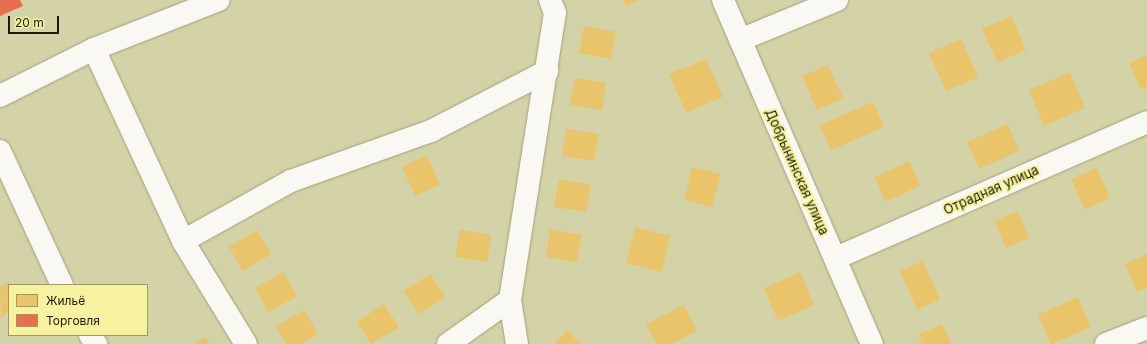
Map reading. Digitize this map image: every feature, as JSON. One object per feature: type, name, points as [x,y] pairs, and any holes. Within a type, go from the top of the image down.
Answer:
[{"type":"street","points":[[0,96],[94,49],[219,0]]},
{"type":"street","points":[[517,344],[510,300],[555,13],[550,0]]},
{"type":"street","name":"Добрынинская улица","points":[[723,0],[872,344]]},
{"type":"street","points":[[740,40],[837,0]]},
{"type":"street","points":[[94,49],[183,241],[246,344]]},
{"type":"street","points":[[183,241],[291,181],[431,131],[547,71]]},
{"type":"street","name":"Отрадная улица","points":[[836,258],[1147,122]]},
{"type":"street","points":[[0,151],[62,284]]},
{"type":"street","points":[[448,344],[510,300]]},
{"type":"street","points":[[1106,344],[1147,328]]},
{"type":"building: Жильё","points":[[623,0],[640,0],[626,6]]},
{"type":"building: Жильё","points":[[1011,16],[1026,50],[997,62],[982,29]]},
{"type":"building: Жильё","points":[[584,26],[616,32],[611,59],[579,53]]},
{"type":"building: Жильё","points":[[961,39],[978,77],[946,91],[929,53]]},
{"type":"building: Жильё","points":[[1147,55],[1147,87],[1141,89],[1129,63]]},
{"type":"building: Жильё","points":[[706,59],[723,97],[686,113],[669,74]]},
{"type":"building: Жильё","points":[[828,65],[843,98],[817,110],[802,76]]},
{"type":"building: Жильё","points":[[1070,72],[1085,108],[1044,126],[1029,90]]},
{"type":"building: Жильё","points":[[575,78],[606,83],[602,110],[570,105]]},
{"type":"building: Жильё","points":[[873,102],[884,127],[831,150],[820,125]]},
{"type":"building: Жильё","points":[[1008,124],[1019,151],[979,169],[967,142]]},
{"type":"building: Жильё","points":[[566,129],[599,134],[594,161],[562,156]]},
{"type":"building: Жильё","points":[[427,155],[440,185],[415,196],[402,167]]},
{"type":"building: Жильё","points":[[909,161],[920,186],[885,202],[875,177]]},
{"type":"building: Жильё","points":[[692,167],[721,174],[712,207],[684,200]]},
{"type":"building: Жильё","points":[[1097,168],[1110,198],[1085,210],[1071,179]]},
{"type":"building: Жильё","points":[[559,179],[591,185],[586,212],[554,207]]},
{"type":"building: Жильё","points":[[1017,211],[1029,238],[1006,248],[994,221]]},
{"type":"building: Жильё","points":[[635,227],[670,236],[662,272],[626,263]]},
{"type":"building: Жильё","points":[[550,229],[582,235],[577,262],[546,257]]},
{"type":"building: Жильё","points":[[257,230],[271,254],[243,271],[229,247]]},
{"type":"building: Жильё","points":[[460,230],[491,235],[487,262],[455,257]]},
{"type":"building: Жильё","points":[[1147,254],[1147,288],[1137,292],[1125,264]]},
{"type":"building: Жильё","points":[[923,261],[940,300],[917,310],[900,271]]},
{"type":"building: Жильё","points":[[283,272],[297,296],[269,312],[255,288]]},
{"type":"building: Жильё","points":[[800,272],[814,305],[778,321],[764,288]]},
{"type":"building: Жильё","points":[[430,274],[446,297],[419,314],[403,291]]},
{"type":"building: Жильё","points":[[7,282],[9,284],[8,312],[1,318],[0,287]]},
{"type":"building: Жильё","points":[[1078,297],[1091,327],[1051,344],[1038,315]]},
{"type":"building: Жильё","points":[[384,304],[399,327],[371,344],[357,322]]},
{"type":"building: Жильё","points":[[684,305],[697,331],[671,344],[657,344],[646,324]]},
{"type":"building: Жильё","points":[[304,310],[318,334],[301,344],[286,344],[276,326]]},
{"type":"building: Жильё","points":[[942,324],[951,344],[922,344],[918,335]]},
{"type":"building: Жильё","points":[[567,330],[581,344],[554,344]]},
{"type":"building: Жильё","points":[[205,337],[210,344],[195,344]]},
{"type":"building: Торговля","points":[[0,0],[20,0],[23,6],[0,16]]}]
